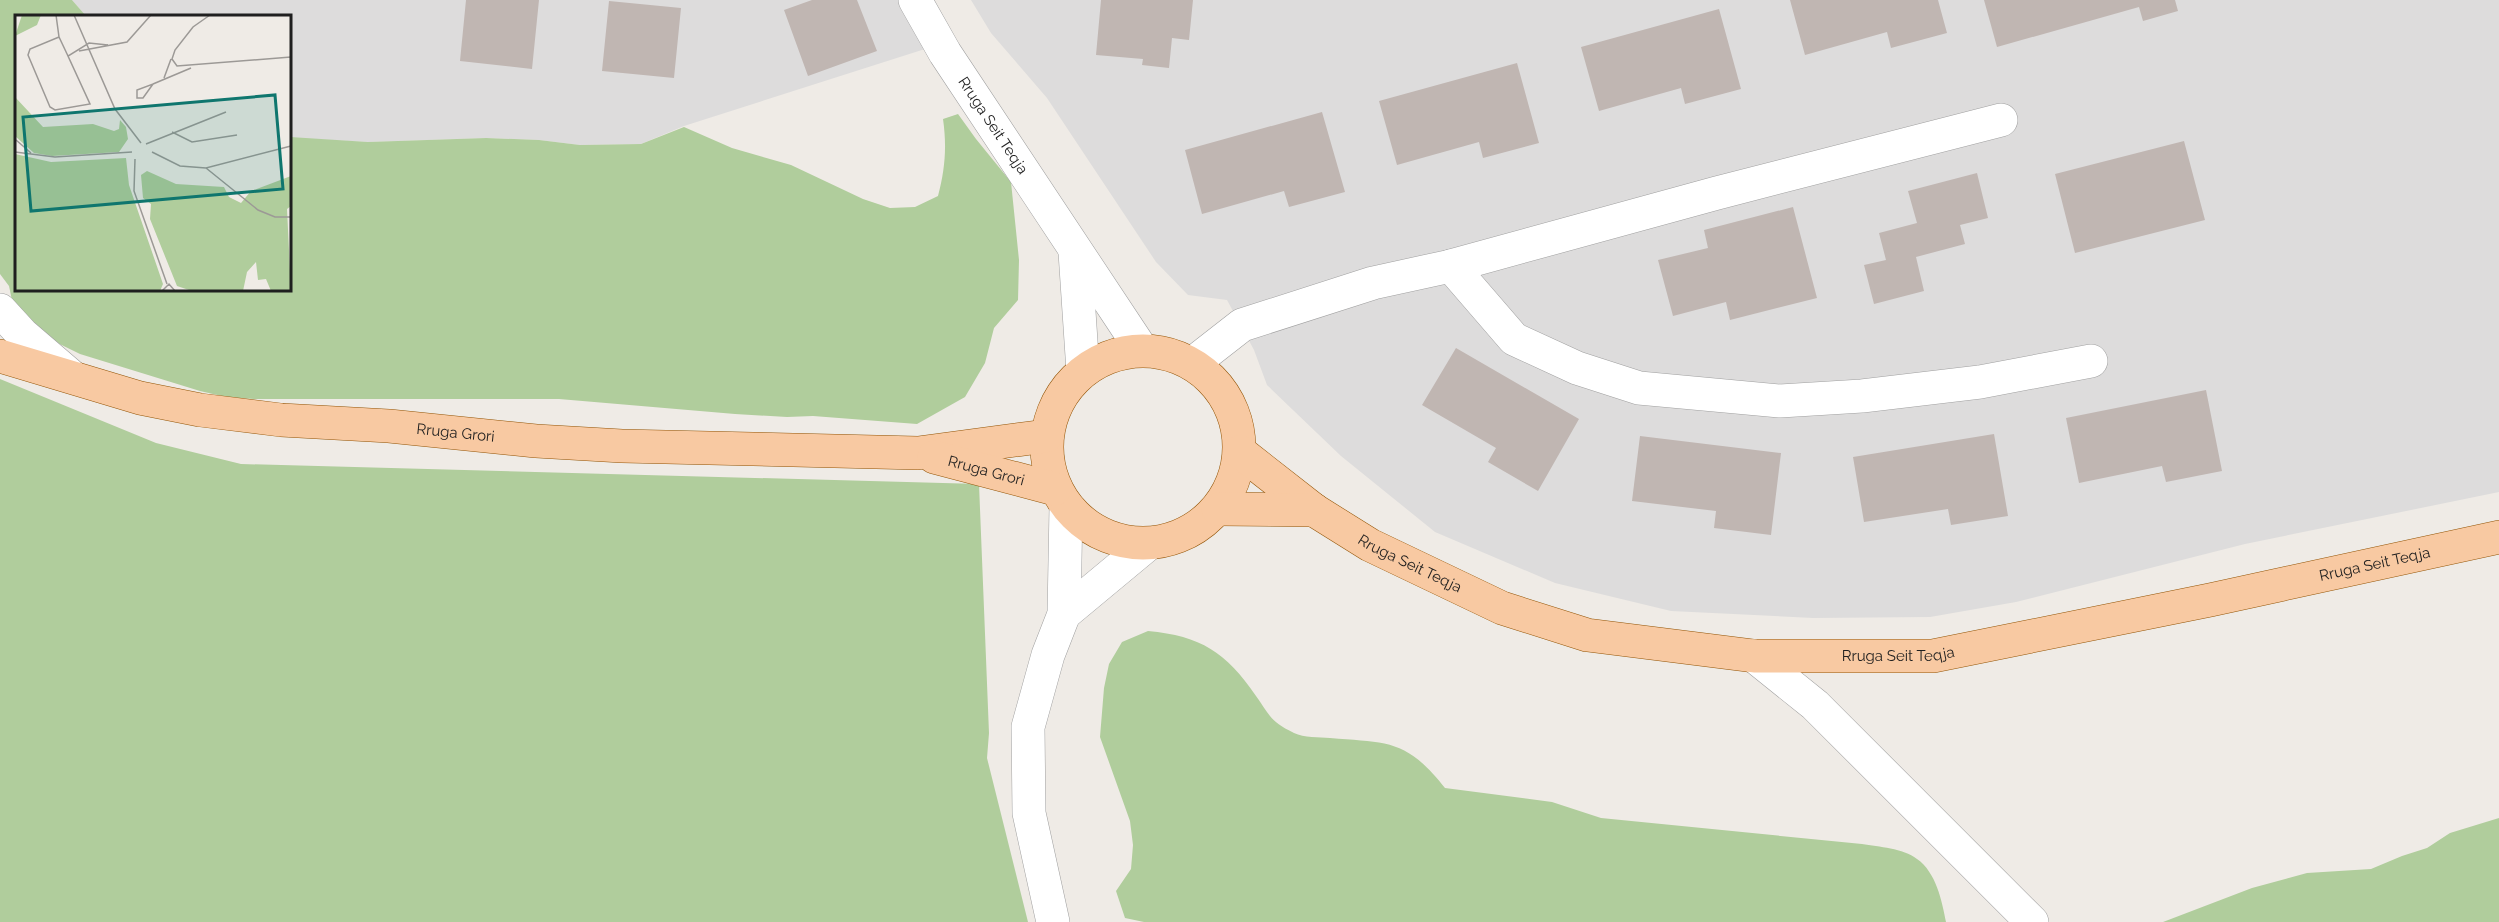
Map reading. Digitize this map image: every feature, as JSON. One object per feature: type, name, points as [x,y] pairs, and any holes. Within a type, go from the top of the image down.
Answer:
[{"type":"main road","points":[[1142,350],[1168,354],[1192,364],[1228,401],[1238,426],[1240,452],[1234,483],[1218,509],[1198,527],[1173,540],[1147,545],[1102,535],[1060,498],[1047,463],[1046,436],[1053,411],[1060,397],[1083,371],[1111,356],[1142,350]]},
{"type":"main road","name":"Rruga Grori","points":[[0,356],[140,398],[200,410],[281,420],[389,426],[536,441],[621,447],[918,453],[1046,436]]},
{"type":"main road","name":"Rruga Seit Teqja","points":[[1240,452],[1314,510],[1370,545],[1502,608],[1587,635],[1754,656],[1933,656],[2210,600],[2499,537]]},
{"type":"main road","name":"Rruga Grori","points":[[918,453],[1060,498]]},
{"type":"main road","points":[[1218,509],[1314,510]]},
{"type":"street","name":"Rruga Seit Teqja","points":[[915,0],[945,53],[1142,350]]},
{"type":"street","points":[[1192,364],[1242,325],[1373,283],[1451,266],[1717,193],[2001,120]]},
{"type":"street","name":"Rruga Seit Teqja","points":[[1075,250],[1083,371]]},
{"type":"street","points":[[1451,266],[1514,339],[1577,368],[1639,388],[1780,400],[1862,396],[1980,382],[2091,361]]},
{"type":"street","points":[[0,310],[22,334],[71,376]]},
{"type":"street","points":[[1053,922],[1029,813],[1028,727],[1048,655],[1065,614],[1060,498]]},
{"type":"street","points":[[1065,614],[1147,545]]},
{"type":"street","points":[[1754,656],[1815,705],[2032,922]]},
{"type":"shaded area","points":[[72,0],[904,0],[925,49],[684,126],[641,144],[580,145],[539,140],[486,138],[368,142],[291,138],[291,15],[85,15]]},
{"type":"shaded area","points":[[971,0],[2499,0],[2499,492],[2245,544],[2016,602],[1930,617],[1813,618],[1671,611],[1555,583],[1435,532],[1341,456],[1267,385],[1254,350],[1227,300],[1188,295],[1156,262],[1047,98],[991,33]]},
{"type":"green space","points":[[0,0],[72,0],[85,15],[15,15],[15,291],[291,291],[291,137],[368,142],[486,138],[539,140],[580,145],[641,144],[684,127],[732,148],[791,165],[863,199],[890,208],[915,207],[938,196],[945,158],[943,119],[958,114],[1011,182],[1019,260],[1018,300],[994,328],[985,363],[965,397],[917,424],[813,416],[735,414],[559,399],[254,399],[226,397],[80,354],[33,331],[14,310],[9,286],[0,274]]},
{"type":"green space","points":[[0,379],[156,443],[241,464],[979,484],[989,733],[987,758],[1028,922],[0,922]]},
{"type":"green space","points":[[1148,631],[1167,633],[1198,642],[1223,657],[1245,681],[1272,718],[1286,729],[1307,737],[1367,741],[1395,746],[1419,760],[1445,788],[1552,802],[1601,818],[1862,844],[1905,852],[1917,859],[1929,871],[1940,896],[1946,922],[1144,922],[1125,918],[1116,891],[1131,869],[1133,845],[1130,821],[1100,737],[1104,688],[1109,664],[1122,642]]},
{"type":"green space","points":[[2499,818],[2499,922],[2163,922],[2252,888],[2307,873],[2371,869],[2427,848],[2450,833]]},
{"type":"building","points":[[466,0],[539,0],[532,69],[460,61]]},
{"type":"building","points":[[812,0],[857,0],[877,51],[808,76],[784,10]]},
{"type":"building","points":[[1101,0],[1193,0],[1189,40],[1172,38],[1169,68],[1142,65],[1143,59],[1096,55]]},
{"type":"building","points":[[1790,0],[1938,0],[1947,33],[1891,48],[1887,32],[1805,55]]},
{"type":"building","points":[[1984,0],[2175,0],[2178,11],[2143,21],[2139,7],[1997,47]]},
{"type":"building","points":[[609,1],[681,8],[674,78],[602,71]]},
{"type":"building","points":[[1719,9],[1741,89],[1685,104],[1681,88],[1599,111],[1581,47]]},
{"type":"building","points":[[1517,63],[1539,143],[1483,158],[1479,142],[1397,165],[1379,101]]},
{"type":"building","points":[[1322,112],[1345,192],[1289,207],[1284,191],[1202,214],[1185,150]]},
{"type":"building","points":[[2184,141],[2205,220],[2075,253],[2055,174]]},
{"type":"building","points":[[1977,173],[1988,218],[1960,225],[1965,244],[1916,257],[1924,291],[1874,304],[1864,265],[1886,260],[1879,233],[1917,223],[1908,191]]},
{"type":"building","points":[[1793,207],[1817,298],[1730,320],[1726,302],[1673,316],[1658,260],[1708,248],[1704,230]]},
{"type":"building","points":[[1456,348],[1579,419],[1538,491],[1488,462],[1496,448],[1422,405]]},
{"type":"building","points":[[2206,390],[2222,471],[2166,482],[2162,466],[2079,483],[2066,418]]},
{"type":"building","points":[[1994,434],[2008,516],[1951,525],[1948,509],[1864,522],[1853,457]]},
{"type":"building","points":[[1640,436],[1781,453],[1771,535],[1714,528],[1716,511],[1632,501]]}]
